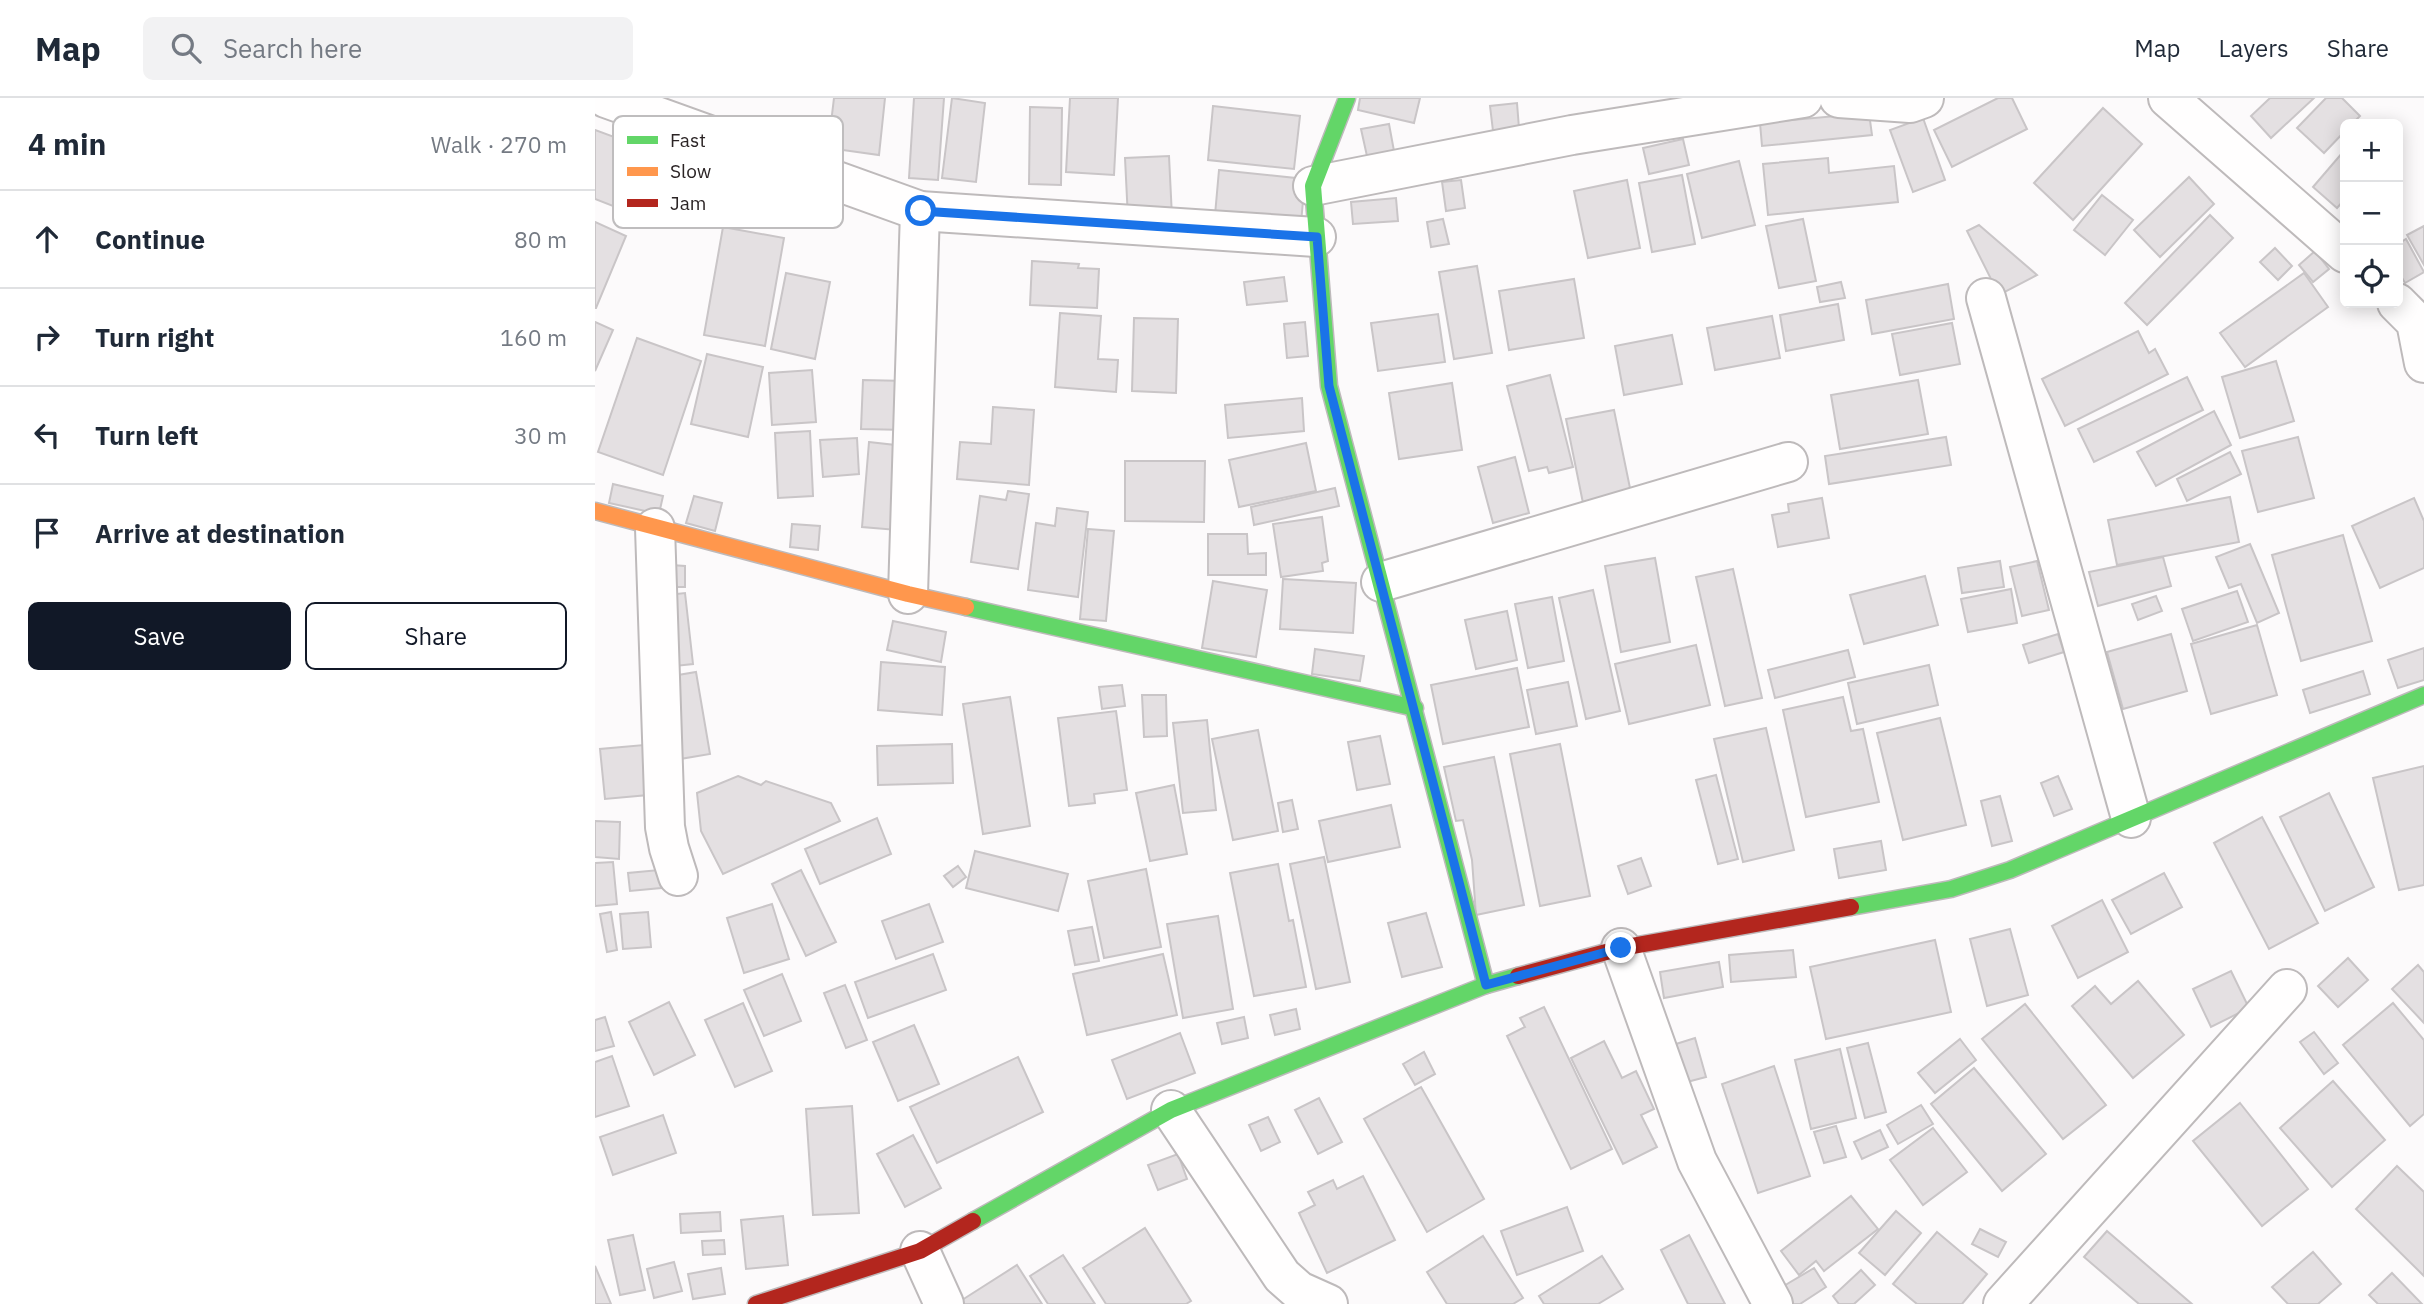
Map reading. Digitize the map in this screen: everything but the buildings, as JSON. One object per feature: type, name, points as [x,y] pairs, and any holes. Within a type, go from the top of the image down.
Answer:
[{"type":"street","points":[[606,98],[656,116]]},
{"type":"street","points":[[1347,98],[1313,186],[1329,386],[1486,985]]},
{"type":"street","points":[[1313,186],[1572,135],[1803,98]]},
{"type":"street","points":[[1839,98],[1910,103],[1924,98]]},
{"type":"street","points":[[2168,98],[2340,249]]},
{"type":"street","points":[[843,183],[921,211],[1317,237]]},
{"type":"street","points":[[908,594],[921,211]]},
{"type":"street","points":[[1986,298],[2131,818]]},
{"type":"street","points":[[2412,314],[2424,363]]},
{"type":"street","points":[[1381,582],[1788,462]]},
{"type":"street","points":[[595,511],[908,594],[1415,708]]},
{"type":"street","points":[[655,528],[665,827],[678,876]]},
{"type":"street","points":[[756,1304],[920,1251],[1171,1110],[1486,985],[1621,948],[1951,889],[2010,870],[2424,695]]},
{"type":"street","points":[[1621,948],[1697,1161],[1773,1304]]},
{"type":"street","points":[[2003,1304],[2287,989]]},
{"type":"street","points":[[1171,1110],[1282,1276],[1299,1291],[1328,1304]]},
{"type":"street","points":[[920,1251],[944,1304]]},
{"type":"traffic: fast","points":[[1347,98],[1313,186],[1329,386],[1486,985]]},
{"type":"traffic: fast","points":[[966,607],[1415,708]]},
{"type":"traffic: fast","points":[[1851,907],[1951,889],[2010,870],[2424,695]]},
{"type":"traffic: fast","points":[[973,1221],[1171,1110],[1486,985],[1518,976]]},
{"type":"traffic: slow","points":[[595,511],[966,607]]},
{"type":"traffic: jam","points":[[1518,976],[1621,948],[1851,907]]},
{"type":"traffic: jam","points":[[756,1304],[920,1251],[973,1221]]},
{"type":"route","points":[[921,211],[1317,237],[1329,386],[1486,985],[1621,948]]}]
